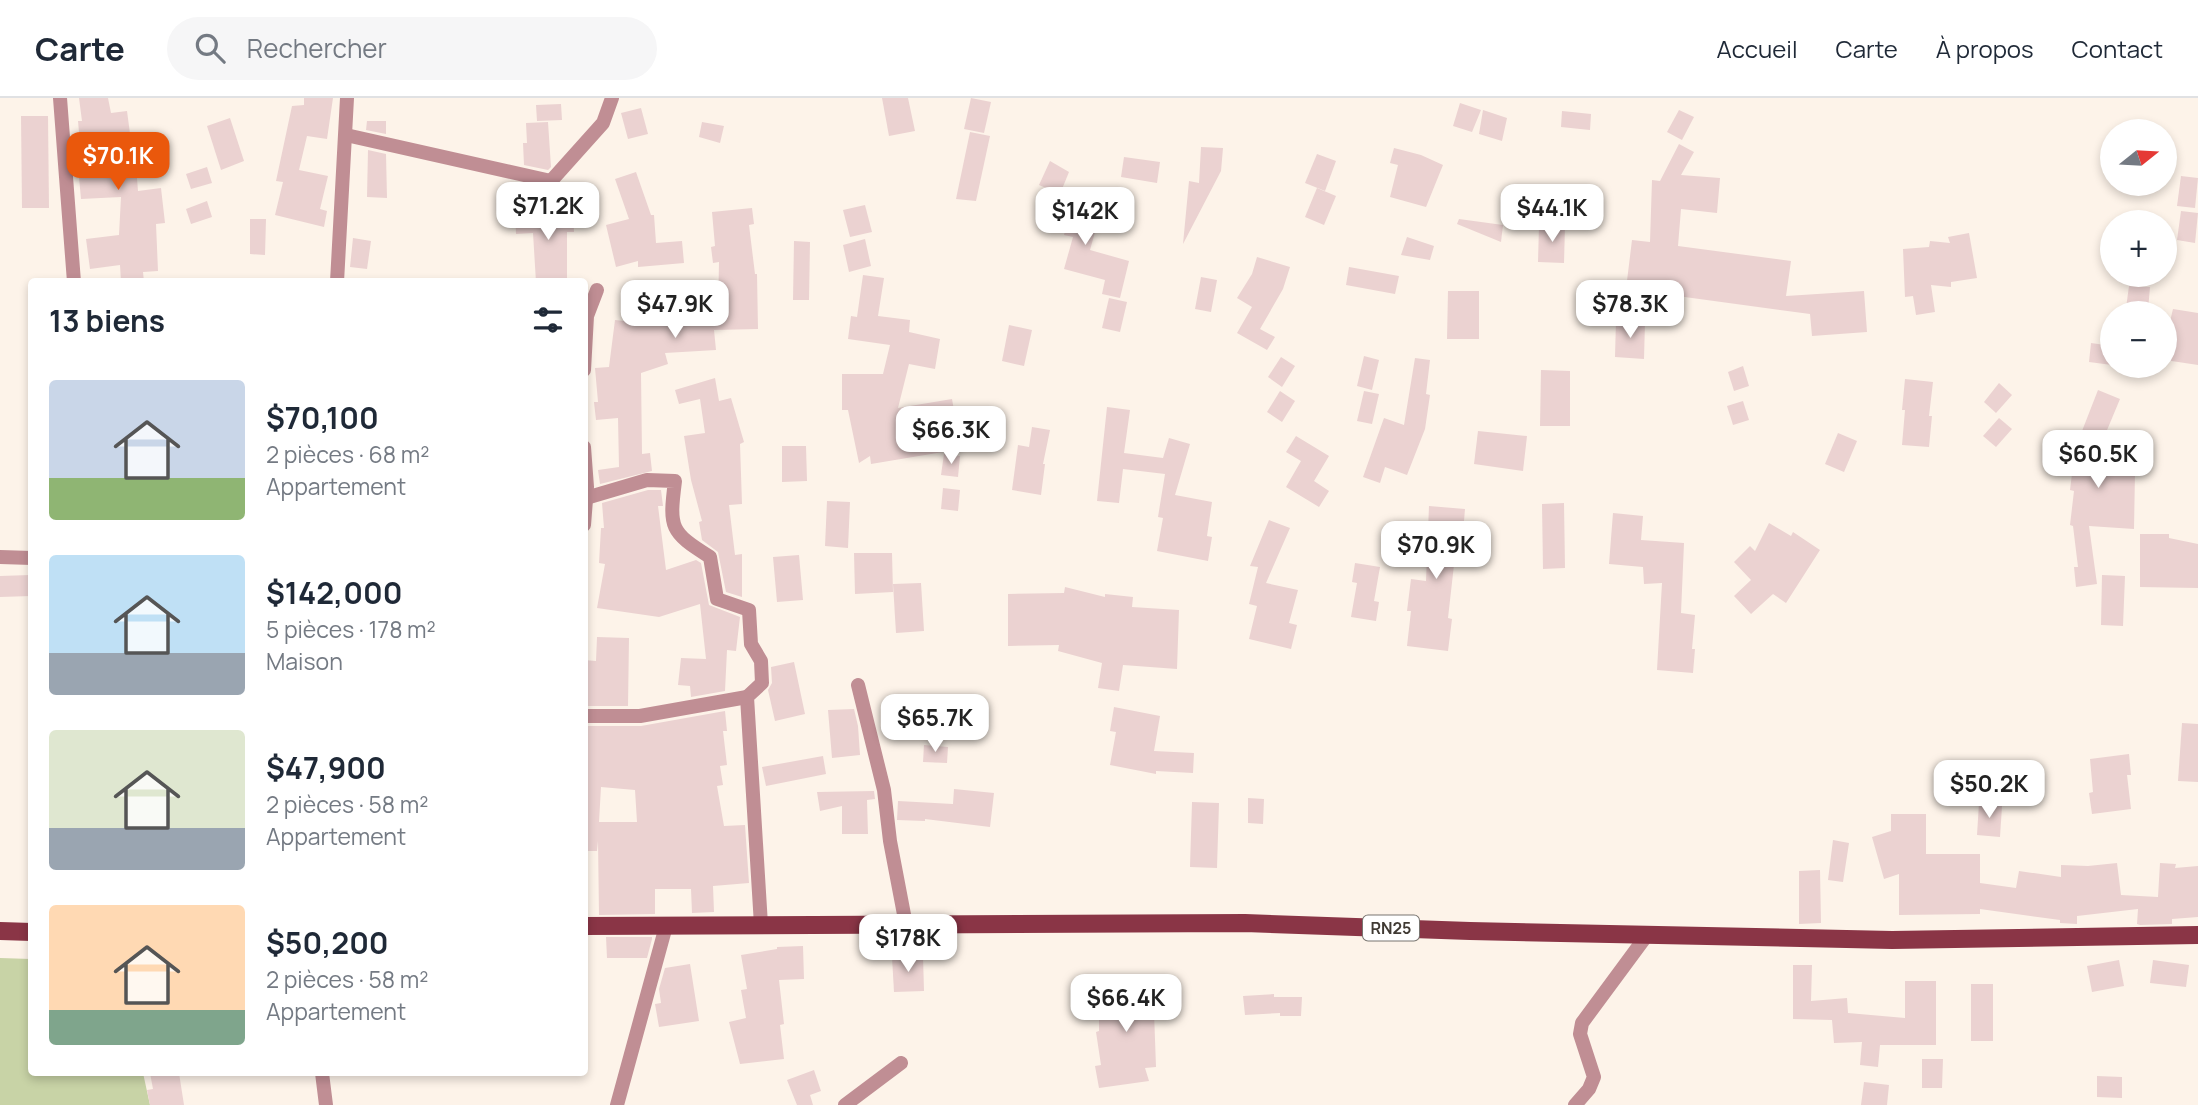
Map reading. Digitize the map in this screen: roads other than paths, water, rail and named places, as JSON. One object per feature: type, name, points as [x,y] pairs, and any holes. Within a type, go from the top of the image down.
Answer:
[{"type":"main road","name":"RN25","points":[[588,926],[1245,923],[1892,940],[2198,936]]},
{"type":"main road","points":[[0,931],[28,932]]},
{"type":"street","points":[[60,98],[74,278]]},
{"type":"street","points":[[337,278],[347,98]]},
{"type":"street","points":[[346,135],[551,181],[603,123],[612,98]]},
{"type":"street","points":[[588,313],[597,290]]},
{"type":"street","points":[[588,497],[647,480],[675,481],[670,518],[680,537],[710,558],[718,599],[748,610],[751,643],[761,662],[762,683],[747,696],[640,716],[588,716]]},
{"type":"street","points":[[0,557],[28,558]]},
{"type":"street","points":[[858,685],[884,790],[905,925]]},
{"type":"street","points":[[747,696],[761,925]]},
{"type":"street","points":[[617,1105],[666,926]]},
{"type":"street","points":[[1575,1105],[1589,1089],[1594,1077],[1580,1034],[1582,1023],[1647,935]]},
{"type":"street","points":[[845,1105],[901,1063]]},
{"type":"street","points":[[321,1076],[326,1105]]}]
